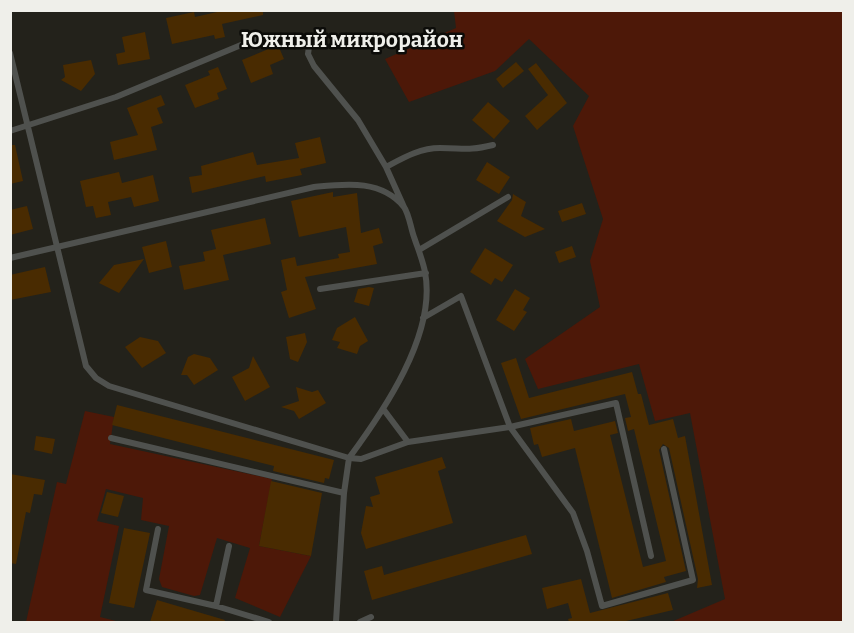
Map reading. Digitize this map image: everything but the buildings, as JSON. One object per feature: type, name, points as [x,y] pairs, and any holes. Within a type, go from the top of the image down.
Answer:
[{"type":"lane","points":[[10,131],[116,97],[260,37]]},
{"type":"lane","points":[[310,39],[309,54],[314,66],[358,120],[386,167],[404,208],[426,273],[423,318],[405,369],[384,410],[349,458],[344,492],[336,622]]},
{"type":"lane","points":[[10,53],[86,366],[96,378],[109,386],[349,458],[361,459],[408,442],[510,427],[616,403],[651,556]]},
{"type":"lane","points":[[386,167],[411,154],[439,147],[471,151],[493,145]]},
{"type":"lane","points":[[10,258],[314,187],[351,183],[370,186],[404,208]]},
{"type":"lane","points":[[419,250],[508,197]]},
{"type":"lane","points":[[320,289],[426,273]]},
{"type":"lane","points":[[423,318],[461,296],[510,427],[573,513],[602,606],[693,580],[664,449]]},
{"type":"lane","points":[[384,410],[408,442]]},
{"type":"lane","points":[[111,438],[344,492]]},
{"type":"lane","points":[[158,529],[146,590],[216,606],[270,622]]},
{"type":"lane","points":[[216,606],[229,546]]},
{"type":"lane","points":[[360,622],[371,617]]},
{"type":"shaded area","points":[[454,11],[843,11],[843,622],[671,622],[725,599],[690,413],[655,421],[639,364],[538,389],[525,359],[600,307],[590,261],[603,219],[573,126],[589,96],[529,39],[495,71],[409,102],[385,59],[456,28]]},
{"type":"shaded area","points":[[85,411],[114,417],[110,444],[272,479],[259,546],[311,556],[280,617],[235,598],[250,548],[217,538],[200,595],[194,596],[162,587],[159,579],[169,526],[141,520],[143,498],[106,489],[97,521],[119,526],[100,617],[120,622],[26,622],[57,482],[66,484]]},
{"type":"district","name":"Южный микрорайон","points":[[352,40]]}]
